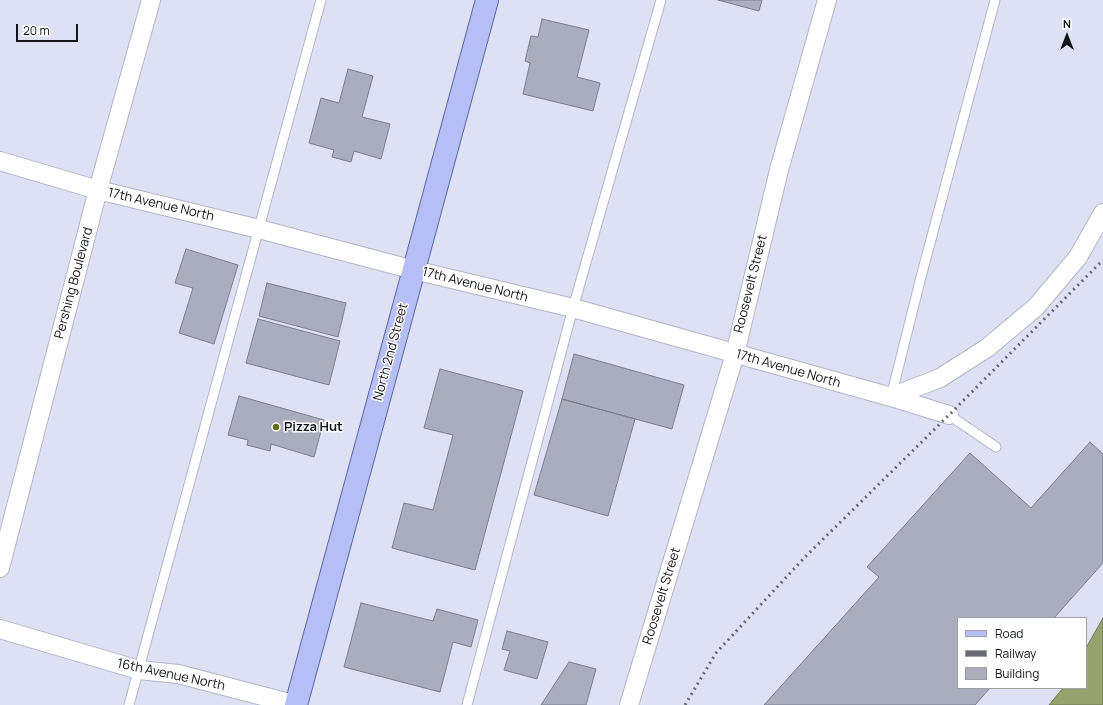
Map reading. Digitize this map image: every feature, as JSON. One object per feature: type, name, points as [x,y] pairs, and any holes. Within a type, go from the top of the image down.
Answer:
[{"type":"main road","name":"North 2nd Street","points":[[296,705],[487,0]]},
{"type":"street","name":"Pershing Boulevard","points":[[0,568],[98,190],[151,0]]},
{"type":"street","name":"Roosevelt Street","points":[[628,705],[735,354],[779,170],[827,0]]},
{"type":"street","name":"17th Avenue North","points":[[0,161],[98,190],[259,229],[414,270],[573,308],[891,397],[949,415]]},
{"type":"street","points":[[891,397],[940,378],[987,348],[1036,307],[1078,257],[1103,213]]},
{"type":"street","name":"16th Avenue North","points":[[0,629],[138,670],[178,674],[296,705]]},
{"type":"lane","points":[[129,705],[321,0]]},
{"type":"lane","points":[[467,705],[573,308],[661,0]]},
{"type":"lane","points":[[891,397],[921,277],[995,0]]},
{"type":"lane","points":[[949,415],[996,446]]},
{"type":"shaded area","points":[[1103,618],[1103,705],[1049,705],[1062,689],[1087,689],[1087,646]]},
{"type":"building","points":[[718,0],[762,0],[759,11]]},
{"type":"building","points":[[542,19],[589,30],[577,77],[600,83],[593,111],[523,94],[530,63],[525,61],[531,36],[538,37]]},
{"type":"building","points":[[348,69],[373,76],[362,117],[390,124],[381,159],[354,151],[351,162],[332,157],[334,150],[309,143],[321,98],[339,103]]},
{"type":"building","points":[[186,249],[238,265],[214,344],[179,333],[193,288],[175,283]]},
{"type":"building","points":[[267,283],[346,303],[338,337],[259,316]]},
{"type":"building","points":[[258,319],[340,341],[329,385],[246,363]]},
{"type":"building","points":[[574,354],[684,385],[672,429],[562,399]]},
{"type":"building","points":[[440,369],[523,391],[475,570],[392,548],[404,503],[433,510],[453,435],[424,428]]},
{"type":"building","name":"Pizza Hut","points":[[239,396],[324,420],[314,457],[271,444],[270,451],[247,445],[248,440],[228,435]]},
{"type":"building","points":[[562,399],[635,419],[608,516],[534,495]]},
{"type":"building","points":[[1090,442],[1103,454],[1103,563],[1055,617],[957,617],[957,689],[989,689],[975,705],[764,705],[879,577],[867,567],[970,453],[1031,508]]},
{"type":"building","points":[[361,603],[433,621],[437,609],[478,620],[471,647],[453,642],[440,692],[344,667]]},
{"type":"building","points":[[507,631],[548,642],[537,679],[504,670],[510,651],[502,649]]},
{"type":"building","points":[[569,662],[596,669],[586,705],[541,705]]},
{"type":"railway","points":[[685,705],[716,653],[805,557],[1103,260]]},
{"type":"place","name":"Pizza Hut","points":[[276,427]]}]
